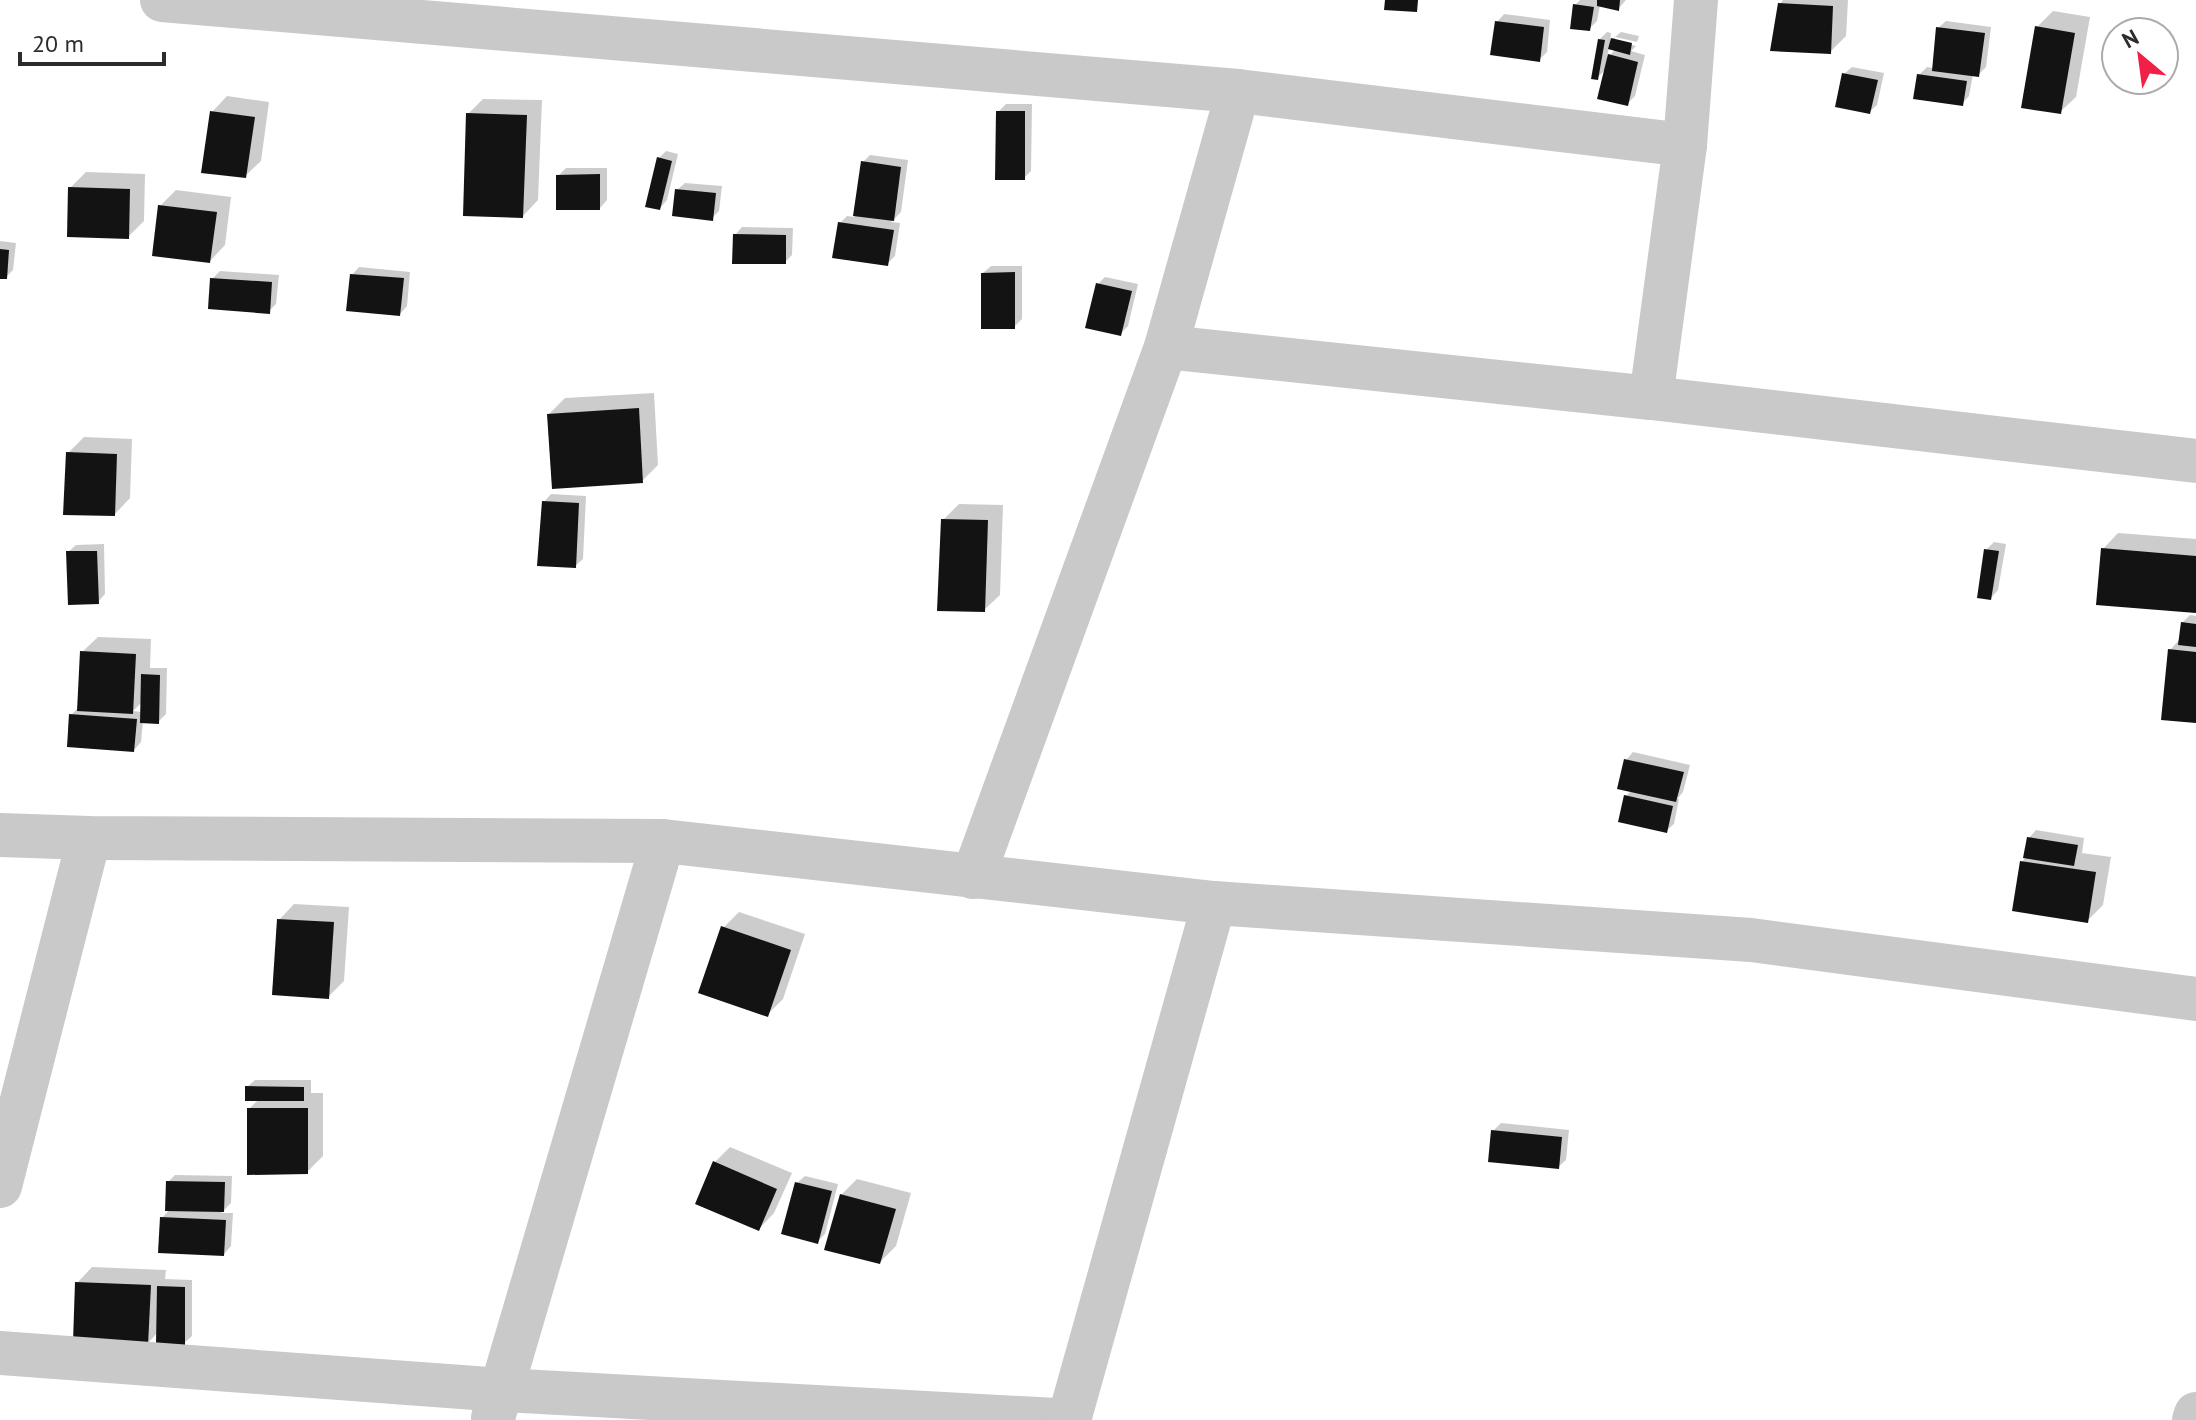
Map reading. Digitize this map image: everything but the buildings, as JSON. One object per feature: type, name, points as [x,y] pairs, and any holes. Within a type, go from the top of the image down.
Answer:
[{"type":"street","points":[[162,0],[1238,91],[1685,145]]},
{"type":"street","points":[[1651,398],[1685,145],[1696,0]]},
{"type":"street","points":[[973,877],[1166,347],[1238,91]]},
{"type":"street","points":[[1166,347],[1651,398],[2196,461]]},
{"type":"street","points":[[0,835],[663,841],[1214,903],[1751,940],[2196,999]]},
{"type":"street","points":[[0,1186],[89,838]]},
{"type":"street","points":[[497,1405],[663,841]]},
{"type":"street","points":[[1069,1420],[1214,903]]},
{"type":"street","points":[[0,1353],[497,1405],[1056,1420]]},
{"type":"street","points":[[2194,1420],[2196,1414]]}]
